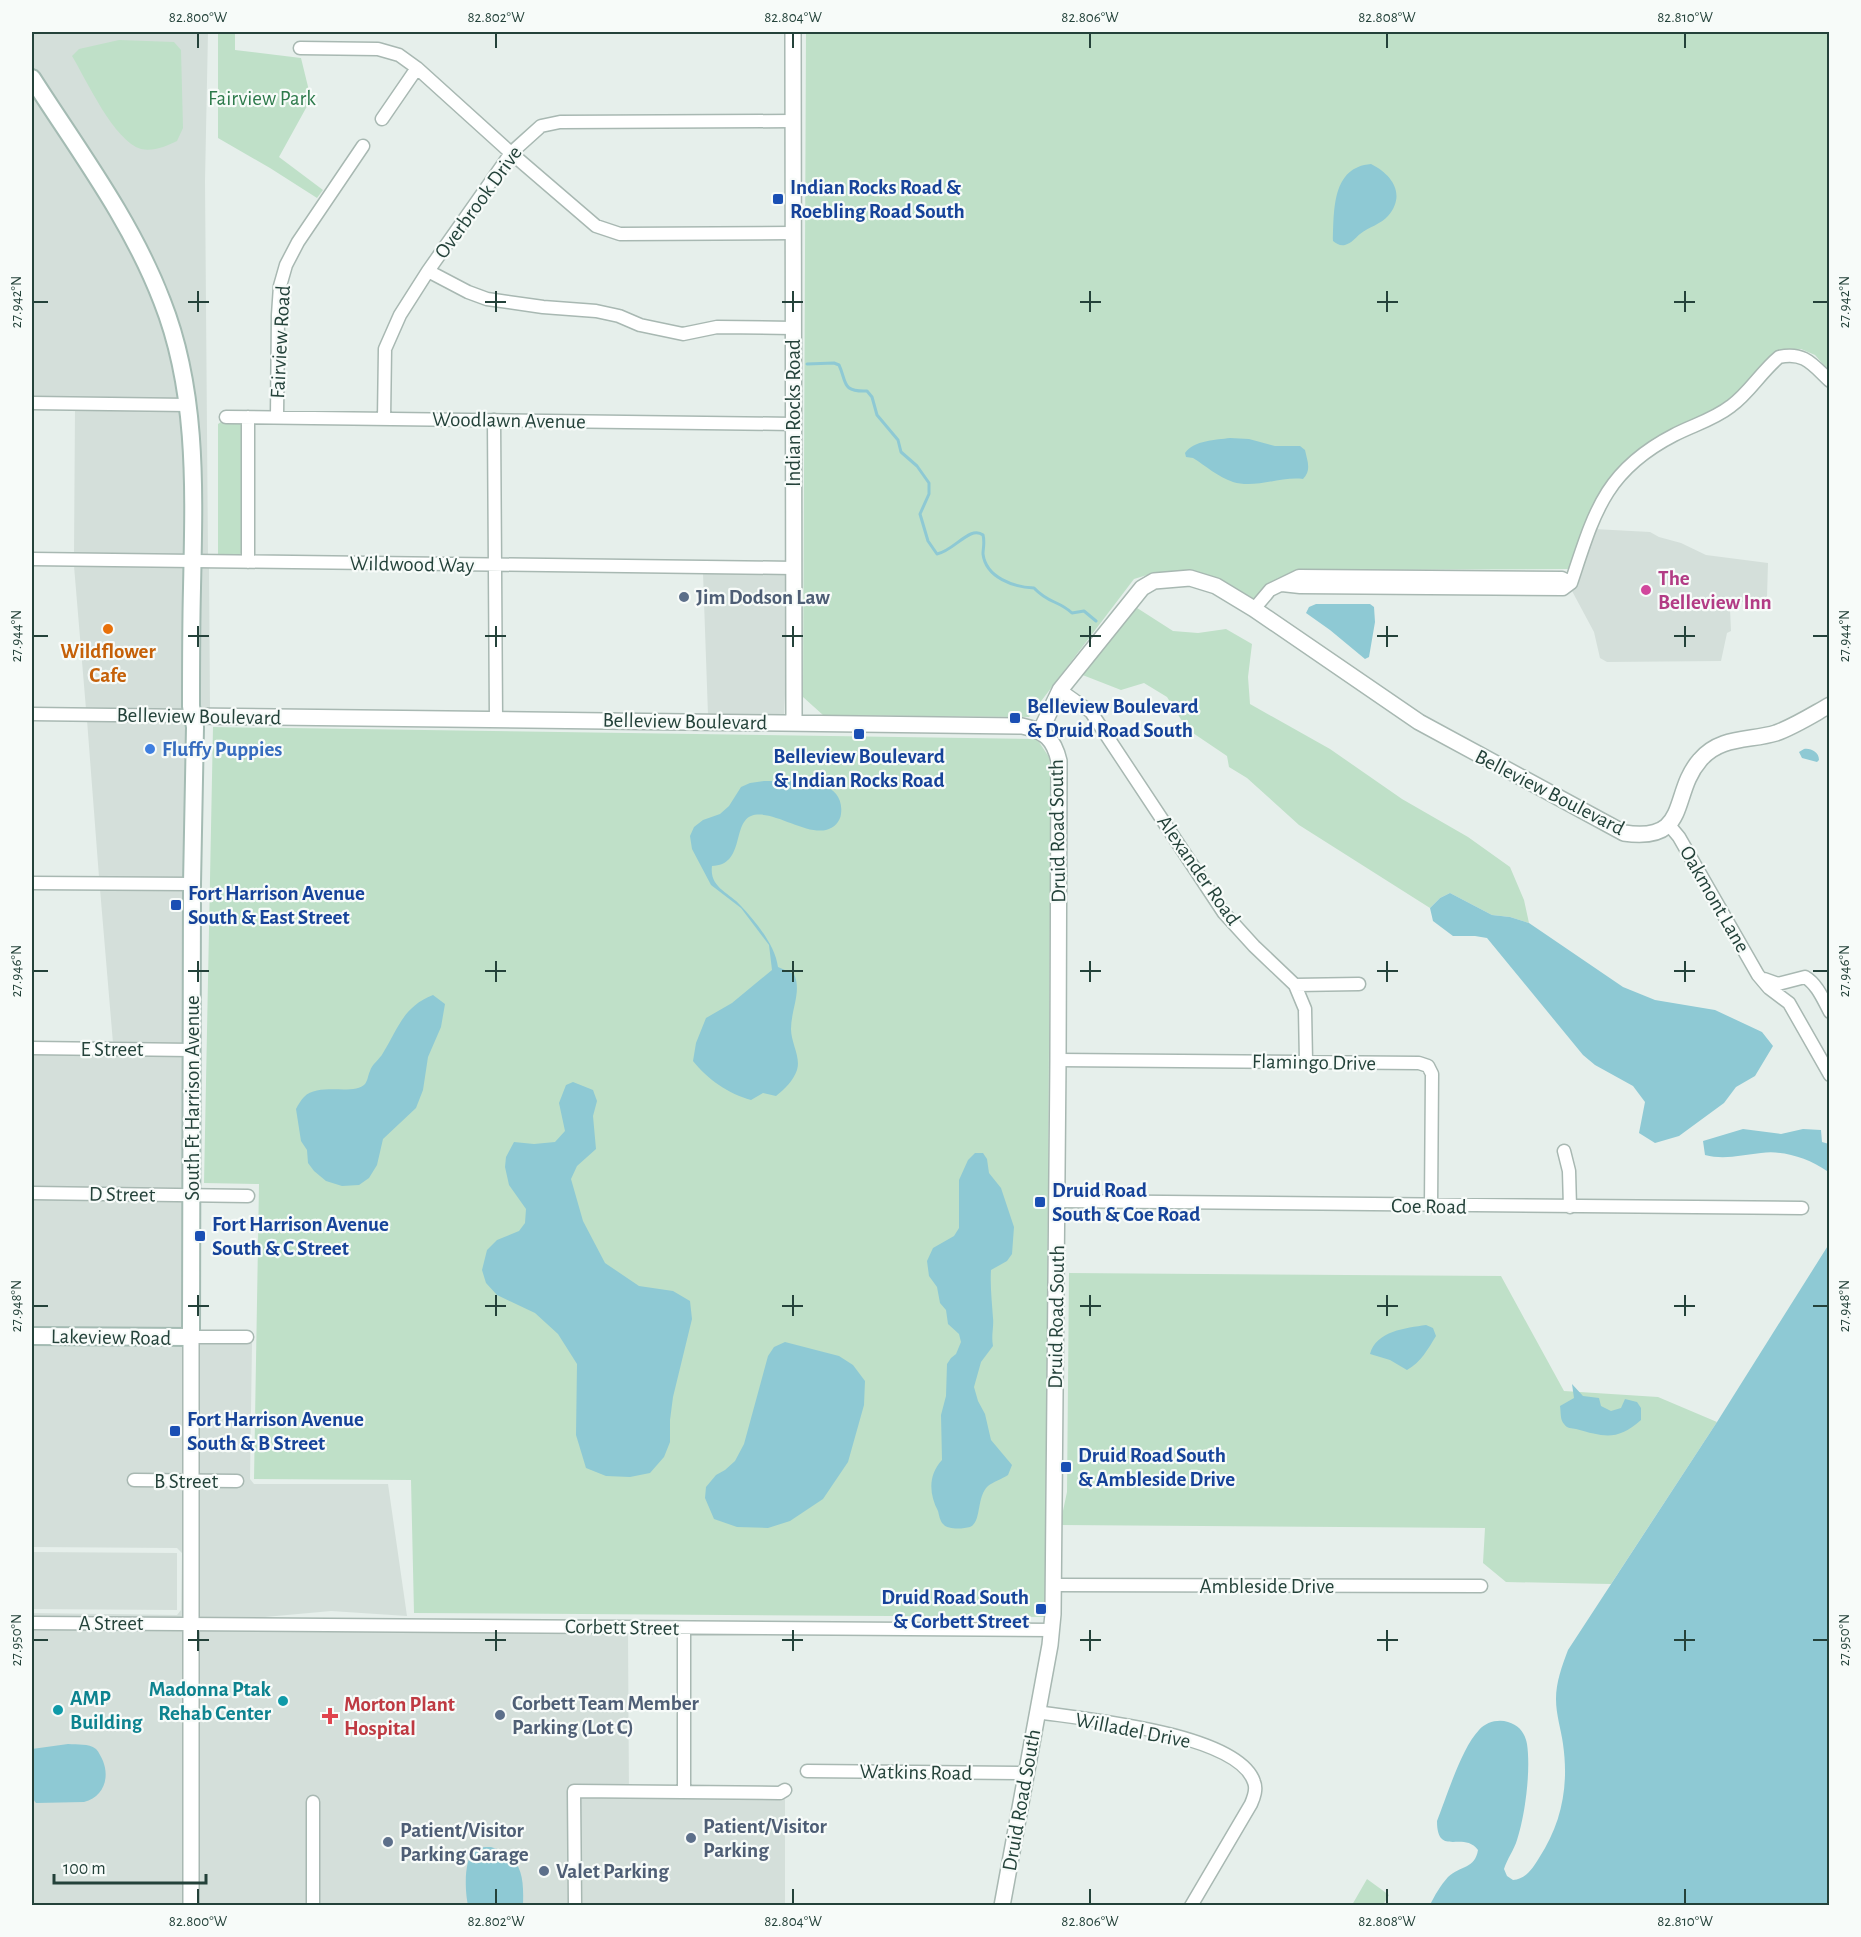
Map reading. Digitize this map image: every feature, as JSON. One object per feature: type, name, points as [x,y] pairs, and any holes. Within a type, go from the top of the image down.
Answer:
[{"type":"main road","name":"South Ft Harrison Avenue","points":[[32,78],[139,247],[171,328],[188,405],[194,470],[192,561],[193,716],[195,727],[192,884],[191,1337]]},
{"type":"main road","name":"Lakeview Road","points":[[32,1336],[191,1337]]},
{"type":"street","name":"Indian Rocks Road","points":[[793,32],[794,722]]},
{"type":"street","points":[[300,48],[378,49],[399,55],[417,68],[596,226],[620,234],[793,233]]},
{"type":"street","points":[[382,119],[417,68]]},
{"type":"street","name":"Overbrook Drive","points":[[384,419],[385,349],[400,315],[511,153],[541,126],[560,122],[793,121]]},
{"type":"street","name":"Fairview Road","points":[[277,417],[278,315],[280,286],[286,265],[298,242],[363,146]]},
{"type":"street","points":[[428,271],[468,292],[487,299],[543,307],[596,311],[620,316],[640,325],[683,334],[717,327],[793,328]]},
{"type":"street","points":[[1254,609],[1270,590],[1299,576],[1562,578],[1571,583],[1590,523],[1599,503],[1624,470],[1646,451],[1674,435],[1714,418],[1733,405],[1779,357],[1789,355],[1801,357],[1830,381]]},
{"type":"street","points":[[32,403],[188,405]]},
{"type":"street","name":"Woodlawn Avenue","points":[[226,417],[793,424]]},
{"type":"street","points":[[248,417],[248,562]]},
{"type":"street","points":[[494,420],[496,719]]},
{"type":"street","name":"Wildwood Way","points":[[32,559],[794,568]]},
{"type":"street","name":"Belleview Boulevard","points":[[32,714],[1022,726],[1040,732],[1060,690],[1142,588],[1154,581],[1190,578],[1216,586],[1254,609],[1419,723],[1585,813],[1630,834],[1653,834],[1669,825]]},
{"type":"street","name":"Alexander Road","points":[[1060,690],[1091,712],[1224,913],[1254,946],[1295,985],[1305,1009],[1306,1061]]},
{"type":"street","points":[[1669,825],[1676,814],[1690,775],[1700,760],[1713,748],[1735,740],[1775,733],[1803,721],[1830,705]]},
{"type":"street","name":"Druid Road South","points":[[1002,1905],[1052,1630],[1059,1060],[1059,762],[1055,745],[1040,732]]},
{"type":"street","name":"Oakmont Lane","points":[[1669,825],[1679,837],[1758,975],[1769,988],[1789,1003],[1830,1075]]},
{"type":"street","points":[[32,883],[192,884]]},
{"type":"street","name":"Oakmont Lane","points":[[1758,975],[1778,984],[1805,977],[1812,981],[1830,1012]]},
{"type":"street","points":[[1789,1003],[1788,992],[1794,980]]},
{"type":"street","points":[[1295,985],[1359,984]]},
{"type":"street","name":"E Street","points":[[32,1048],[192,1050]]},
{"type":"street","name":"Flamingo Drive","points":[[1059,1060],[1306,1061],[1419,1063],[1428,1066],[1432,1074],[1431,1206]]},
{"type":"street","points":[[1564,1151],[1569,1171],[1570,1207]]},
{"type":"street","name":"D Street","points":[[32,1193],[248,1196]]},
{"type":"street","name":"Coe Road","points":[[1057,1201],[1802,1208]]},
{"type":"street","points":[[191,1337],[247,1337]]},
{"type":"street","name":"South Ft Harrison Avenue","points":[[191,1337],[191,1905]]},
{"type":"street","name":"B Street","points":[[134,1480],[237,1481]]},
{"type":"street","name":"Ambleside Drive","points":[[1053,1585],[1481,1586]]},
{"type":"street","name":"A Street","points":[[32,1623],[191,1623]]},
{"type":"street","name":"Corbett Street","points":[[191,1623],[1052,1630]]},
{"type":"street","points":[[684,1628],[684,1792]]},
{"type":"street","name":"Willadel Drive","points":[[1037,1712],[1175,1734],[1222,1754],[1247,1772],[1254,1782],[1255,1792],[1251,1804],[1191,1905]]},
{"type":"street","name":"Watkins Road","points":[[807,1771],[1026,1773]]},
{"type":"street","points":[[575,1905],[574,1791],[780,1793],[785,1790]]},
{"type":"street","points":[[313,1802],[313,1905]]},
{"type":"shaded area","points":[[32,32],[208,32],[205,181],[208,555],[198,555],[185,361],[103,177],[32,67]]},
{"type":"shaded area","points":[[32,87],[120,225],[158,305],[182,399],[32,397]]},
{"type":"shaded area","points":[[75,409],[183,411],[187,555],[74,554]]},
{"type":"shaded area","points":[[1594,529],[1650,532],[1706,555],[1768,563],[1767,597],[1757,602],[1736,602],[1730,609],[1731,631],[1727,633],[1721,661],[1607,662],[1600,658],[1594,632],[1572,591],[1578,585]]},
{"type":"shaded area","points":[[74,566],[187,567],[187,710],[86,709]]},
{"type":"shaded area","points":[[197,567],[209,567],[210,710],[197,710]]},
{"type":"shaded area","points":[[703,573],[788,574],[784,716],[708,715]]},
{"type":"shaded area","points":[[87,720],[189,722],[187,878],[99,877]]},
{"type":"shaded area","points":[[100,889],[187,890],[187,1044],[113,1043]]},
{"type":"shaded area","points":[[32,1054],[187,1056],[187,1188],[32,1187]]},
{"type":"shaded area","points":[[32,1198],[187,1200],[186,1331],[32,1330]]},
{"type":"shaded area","points":[[32,1342],[186,1343],[186,1475],[129,1475],[129,1486],[186,1486],[186,1617],[32,1618],[32,1613],[177,1615],[181,1610],[182,1553],[177,1548],[32,1547]]},
{"type":"shaded area","points":[[197,1343],[252,1343],[250,1479],[254,1484],[388,1484],[407,1616],[331,1611],[254,1618],[196,1617],[197,1486],[242,1487],[242,1476],[197,1475]]},
{"type":"shaded area","points":[[32,1552],[177,1553],[177,1610],[32,1609]]},
{"type":"shaded area","name":"Morton Plant Hospital","points":[[32,1630],[628,1633],[629,1798],[785,1799],[785,1905],[32,1906]]},
{"type":"green space","name":"Fairview Park","points":[[218,32],[235,32],[235,50],[301,58],[311,99],[279,157],[323,190],[317,198],[218,138]]},
{"type":"green space","points":[[806,32],[1829,32],[1829,371],[1815,355],[1801,349],[1775,354],[1729,403],[1633,457],[1574,564],[1568,569],[1308,570],[1278,578],[1266,586],[1253,601],[1218,581],[1139,581],[1147,575],[1134,579],[1029,717],[823,715],[803,697]]},
{"type":"green space","points":[[119,40],[174,42],[181,50],[183,128],[177,141],[150,150],[131,144],[111,123],[72,56],[79,49]]},
{"type":"green space","points":[[241,422],[243,426],[244,549],[238,557],[218,557],[218,424]]},
{"type":"green space","points":[[1134,606],[1173,631],[1198,633],[1226,629],[1252,644],[1248,677],[1250,704],[1330,749],[1402,799],[1468,837],[1510,867],[1524,900],[1529,923],[1510,917],[1492,915],[1450,893],[1440,898],[1430,908],[1299,825],[1247,778],[1229,767],[1227,756],[1187,729],[1167,697],[1144,683],[1121,690],[1080,674]]},
{"type":"green space","points":[[213,727],[1037,739],[1051,760],[1045,1617],[414,1613],[411,1480],[254,1479],[259,1184],[204,1183]]},
{"type":"green space","points":[[1069,1273],[1501,1276],[1564,1391],[1658,1397],[1717,1422],[1611,1584],[1506,1582],[1483,1563],[1485,1528],[1060,1525],[1067,1492]]},
{"type":"green space","points":[[1367,1879],[1389,1895],[1383,1905],[1352,1905]]},
{"type":"water","points":[[1371,164],[1391,180],[1396,193],[1396,201],[1385,219],[1350,243],[1339,245],[1333,241],[1338,192],[1349,173],[1358,167]]},
{"type":"water","points":[[1230,438],[1249,439],[1275,446],[1300,446],[1305,450],[1308,465],[1306,476],[1303,479],[1241,484],[1228,480],[1193,458],[1186,457],[1185,453],[1194,445]]},
{"type":"water","points":[[1316,604],[1370,604],[1374,607],[1375,622],[1369,657],[1365,659],[1306,613],[1309,607]]},
{"type":"water","points":[[1804,749],[1814,751],[1819,760],[1817,762],[1802,758],[1799,752]]},
{"type":"water","points":[[764,781],[800,781],[825,786],[834,792],[840,801],[841,814],[834,826],[818,831],[778,818],[751,816],[745,820],[734,852],[729,859],[722,864],[712,866],[712,874],[717,885],[753,919],[769,942],[778,967],[794,974],[796,980],[797,994],[791,1029],[798,1060],[797,1070],[788,1085],[776,1096],[763,1093],[751,1100],[719,1085],[693,1061],[696,1043],[706,1018],[732,1003],[772,970],[769,945],[741,908],[711,885],[692,849],[690,836],[694,827],[703,820],[720,814],[729,806],[741,787]]},
{"type":"water","points":[[1450,893],[1492,915],[1510,917],[1529,923],[1623,987],[1655,1000],[1715,1010],[1762,1032],[1773,1046],[1755,1076],[1736,1087],[1724,1103],[1679,1136],[1655,1143],[1639,1133],[1645,1102],[1633,1086],[1595,1065],[1583,1055],[1487,938],[1453,936],[1433,921],[1430,908],[1440,898]]},
{"type":"water","points":[[433,995],[445,1004],[441,1027],[428,1057],[423,1090],[416,1108],[383,1139],[377,1165],[369,1178],[359,1185],[342,1186],[326,1181],[308,1163],[307,1150],[301,1141],[296,1109],[304,1097],[318,1090],[353,1089],[365,1084],[371,1068],[382,1055],[408,1012],[415,1005]]},
{"type":"water","points":[[573,1082],[593,1090],[597,1101],[593,1116],[596,1149],[577,1166],[571,1179],[583,1221],[605,1263],[639,1286],[673,1291],[690,1301],[692,1319],[673,1397],[670,1442],[664,1457],[650,1473],[630,1477],[606,1476],[586,1468],[576,1435],[577,1364],[558,1334],[535,1313],[497,1295],[486,1283],[482,1270],[487,1250],[497,1240],[519,1231],[525,1223],[526,1209],[509,1185],[505,1167],[506,1157],[514,1142],[534,1144],[555,1142],[565,1131],[559,1103],[566,1085]]},
{"type":"water","points":[[1743,1129],[1781,1134],[1803,1129],[1821,1130],[1822,1142],[1829,1144],[1829,1171],[1812,1162],[1787,1154],[1770,1152],[1726,1157],[1705,1155],[1703,1141]]},
{"type":"water","points":[[975,1153],[983,1153],[987,1159],[989,1173],[1001,1188],[1014,1227],[1012,1254],[1007,1261],[991,1270],[993,1346],[981,1362],[974,1387],[985,1414],[991,1440],[1012,1465],[1008,1475],[988,1486],[984,1491],[974,1524],[970,1527],[956,1528],[945,1526],[941,1521],[931,1485],[934,1472],[942,1460],[941,1415],[946,1396],[947,1364],[956,1354],[961,1342],[959,1334],[948,1324],[946,1310],[940,1303],[937,1287],[929,1276],[927,1261],[933,1248],[954,1236],[959,1228],[959,1180],[968,1160]]},
{"type":"water","points":[[1829,1244],[1829,1905],[1430,1905],[1448,1877],[1471,1864],[1478,1850],[1465,1842],[1446,1841],[1441,1838],[1437,1821],[1466,1749],[1479,1730],[1489,1723],[1500,1721],[1515,1725],[1525,1736],[1527,1744],[1528,1780],[1525,1806],[1517,1840],[1504,1869],[1507,1876],[1513,1880],[1522,1878],[1532,1869],[1547,1845],[1558,1817],[1564,1789],[1565,1759],[1556,1693],[1568,1650],[1717,1422]]},
{"type":"water","points":[[1426,1325],[1433,1328],[1436,1336],[1420,1359],[1407,1370],[1390,1360],[1370,1354],[1378,1340],[1385,1336],[1401,1329]]},
{"type":"water","points":[[785,1342],[839,1356],[853,1365],[865,1381],[864,1405],[848,1462],[823,1499],[790,1521],[768,1528],[737,1527],[714,1519],[705,1498],[706,1487],[716,1475],[735,1461],[744,1444],[768,1356],[774,1347]]},
{"type":"water","points":[[1572,1384],[1583,1396],[1599,1398],[1601,1406],[1611,1411],[1621,1408],[1625,1399],[1637,1402],[1641,1408],[1641,1420],[1625,1431],[1610,1435],[1567,1427],[1562,1420],[1560,1406],[1574,1398]]},
{"type":"water","points":[[68,1744],[86,1745],[97,1750],[106,1774],[100,1792],[91,1800],[84,1802],[36,1803],[33,1799],[31,1785],[32,1749]]},
{"type":"water","points":[[491,1847],[509,1856],[519,1868],[523,1885],[523,1905],[468,1905],[466,1884],[469,1859],[476,1849]]},
{"type":"waterway","points":[[807,364],[834,363],[839,365],[849,388],[867,391],[872,397],[877,415],[898,440],[901,452],[917,466],[929,483],[929,494],[920,514],[928,541],[937,554],[973,533],[983,535],[985,562],[995,575],[1018,586],[1034,588],[1044,597],[1072,613],[1084,611],[1096,621]]},
{"type":"place","name":"Indian Rocks Road & Roebling Road South","points":[[778,199]]},
{"type":"place","name":"The Belleview Inn","points":[[1646,590]]},
{"type":"place","name":"Jim Dodson Law","points":[[684,597]]},
{"type":"place","name":"Wildflower Cafe","points":[[108,629]]},
{"type":"place","name":"Belleview Boulevard & Druid Road South","points":[[1015,718]]},
{"type":"place","name":"Belleview Boulevard & Indian Rocks Road","points":[[859,734]]},
{"type":"place","name":"Fluffy Puppies","points":[[150,749]]},
{"type":"place","name":"Fort Harrison Avenue South & East Street","points":[[176,905]]},
{"type":"place","name":"Druid Road South & Coe Road","points":[[1040,1202]]},
{"type":"place","name":"Fort Harrison Avenue South & C Street","points":[[200,1236]]},
{"type":"place","name":"Fort Harrison Avenue South & B Street","points":[[175,1431]]},
{"type":"place","name":"Druid Road South & Ambleside Drive","points":[[1066,1467]]},
{"type":"place","name":"Druid Road South & Corbett Street","points":[[1041,1609]]},
{"type":"place","name":"Madonna Ptak Rehab Center","points":[[283,1701]]},
{"type":"place","name":"AMP Building","points":[[58,1710]]},
{"type":"place","name":"Corbett Team Member Parking (Lot C)","points":[[500,1715]]},
{"type":"place","name":"Morton Plant Hospital","points":[[330,1716]]},
{"type":"place","name":"Patient/Visitor Parking","points":[[691,1838]]},
{"type":"place","name":"Patient/Visitor Parking Garage","points":[[388,1842]]},
{"type":"place","name":"Valet Parking","points":[[544,1871]]}]
